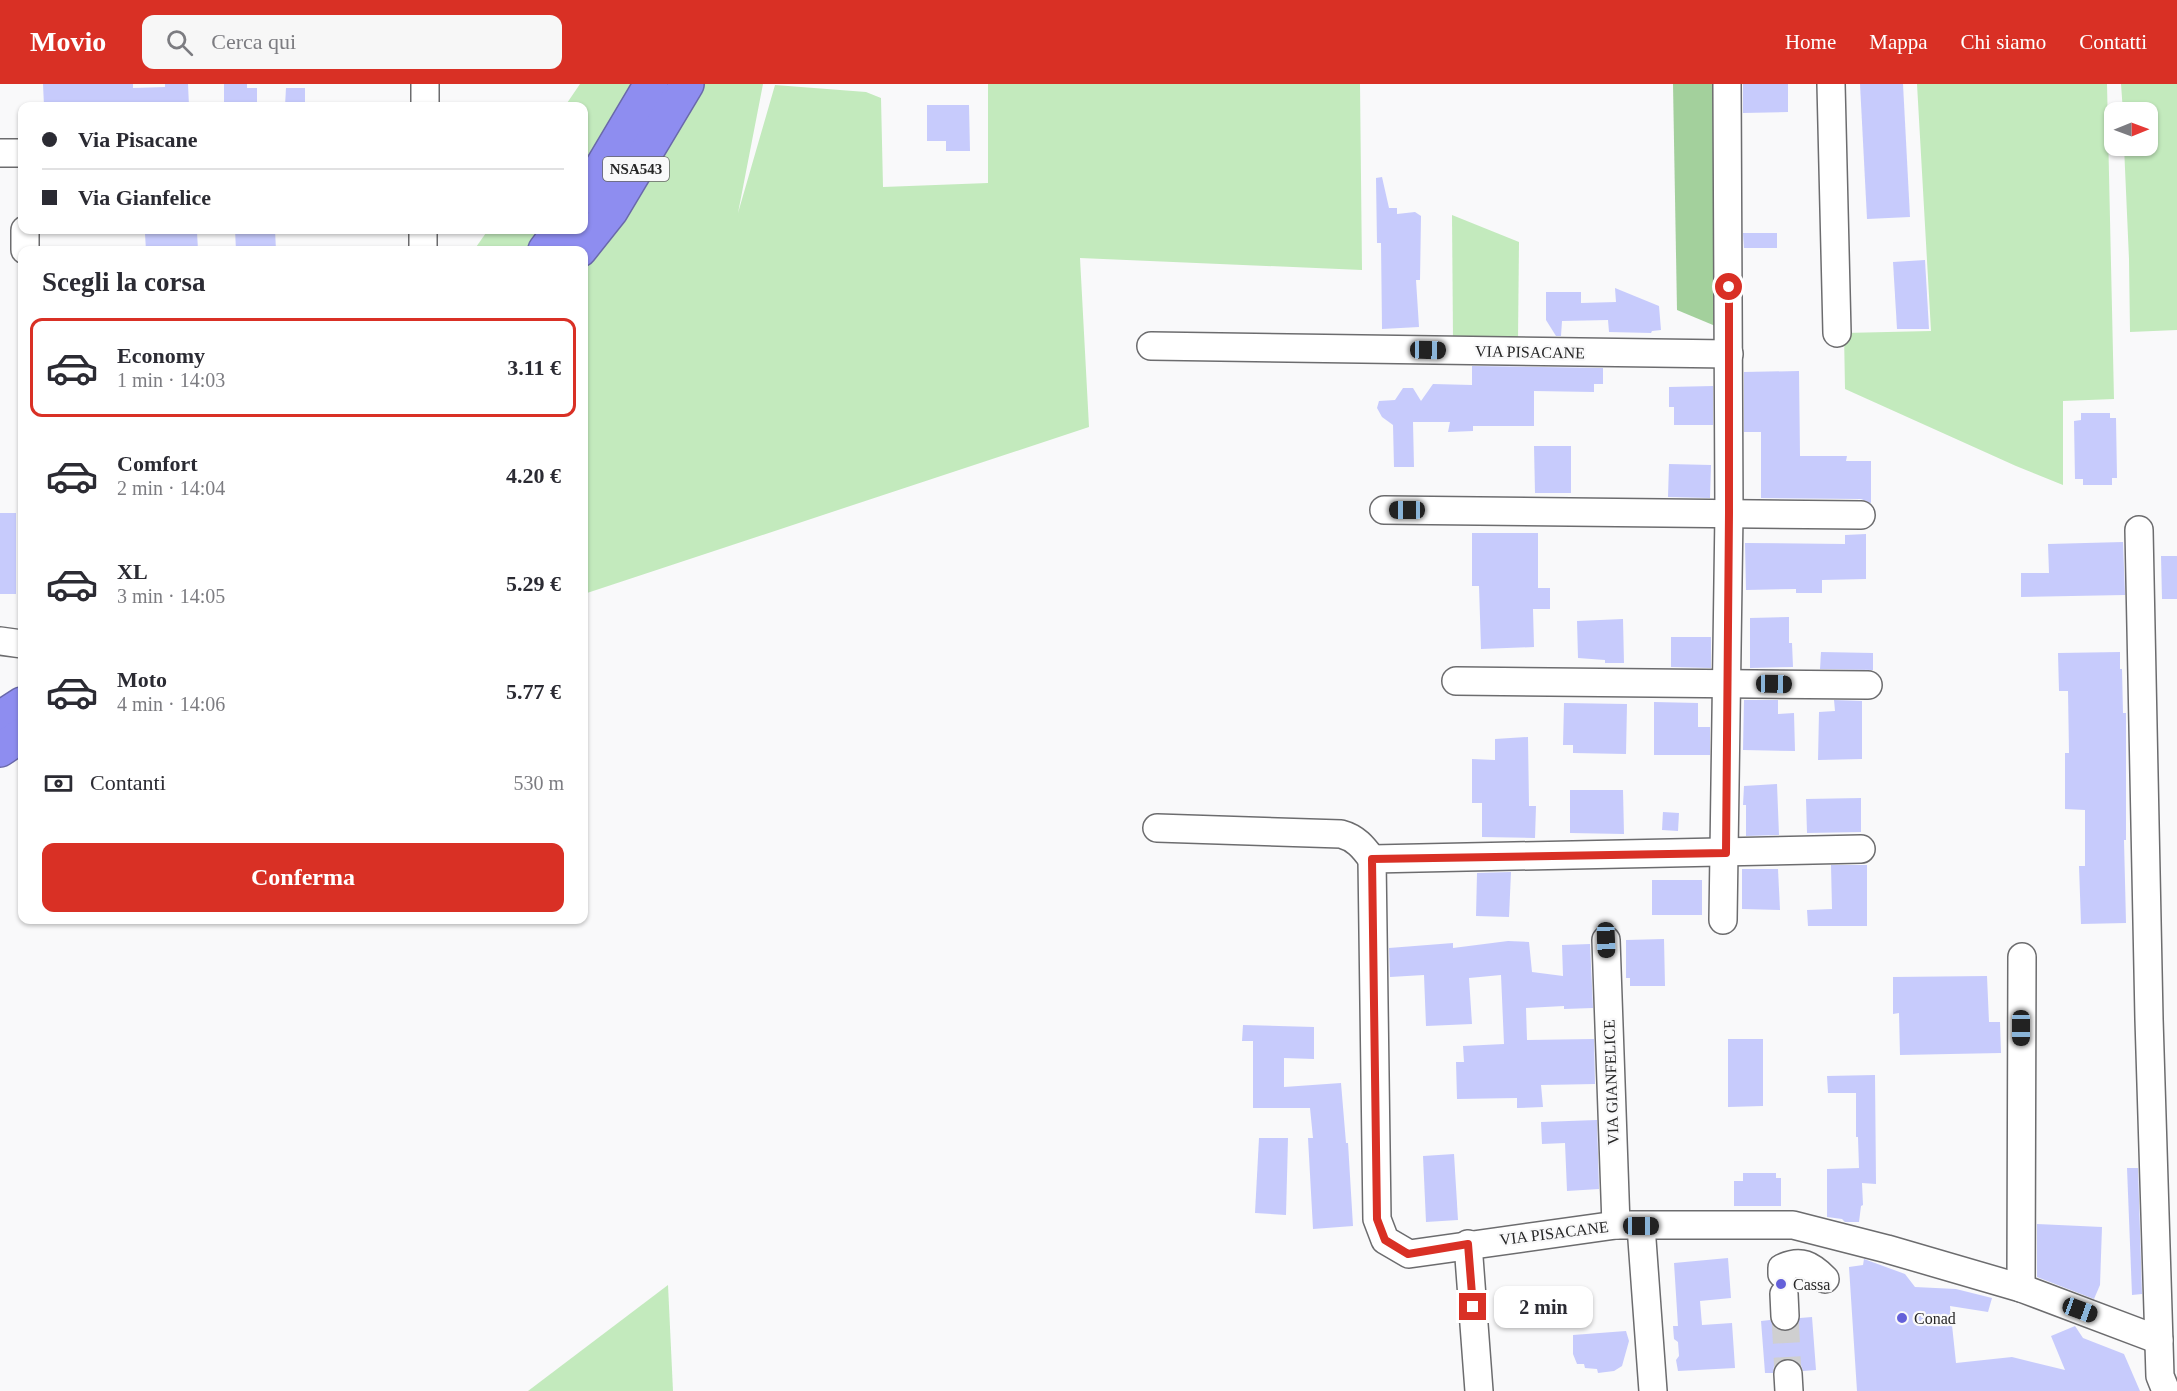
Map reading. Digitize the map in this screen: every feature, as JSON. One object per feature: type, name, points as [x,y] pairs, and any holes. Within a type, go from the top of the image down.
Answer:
[{"type":"highway","name":"NSA543","points":[[588,190],[651,84]]},
{"type":"highway","name":"NSA543","points":[[583,246],[611,211],[687,84]]},
{"type":"highway","points":[[0,750],[12,715]]},
{"type":"street","points":[[425,84],[425,102]]},
{"type":"street","points":[[1723,920],[1726,853],[1729,513],[1727,84]]},
{"type":"street","points":[[1831,84],[1837,333]]},
{"type":"street","points":[[0,153],[18,153]]},
{"type":"street","name":"VIA PISACANE","points":[[1150,346],[1729,354]]},
{"type":"street","points":[[1384,510],[1861,515]]},
{"type":"street","points":[[2139,530],[2149,1019],[2160,1376],[2166,1391]]},
{"type":"street","points":[[0,641],[18,643]]},
{"type":"street","points":[[1456,681],[1868,686]]},
{"type":"street","points":[[1156,828],[1341,834],[1352,837],[1372,859],[1861,849]]},
{"type":"street","name":"VIA PISACANE","points":[[1372,859],[1377,1219],[1385,1240],[1408,1254],[1468,1244],[1629,1225],[1793,1225],[2021,1287],[2159,1341]]},
{"type":"street","name":"VIA GIANFELICE","points":[[1606,940],[1629,1225],[1653,1391]]},
{"type":"street","points":[[2021,1287],[2022,957]]},
{"type":"street","points":[[1784,1295],[1782,1268],[1794,1262],[1814,1268],[1825,1280],[1828,1234]]},
{"type":"street","points":[[1468,1244],[1479,1391]]},
{"type":"green space","points":[[580,84],[640,84],[588,168],[588,102],[568,102]]},
{"type":"green space","points":[[703,84],[763,84],[738,213],[775,85],[866,92],[881,98],[883,187],[988,183],[988,84],[1360,84],[1362,270],[1080,258],[1089,427],[588,593],[588,263],[617,225]]},
{"type":"green space","points":[[1673,84],[1718,84],[1725,330],[1677,310]]},
{"type":"green space","points":[[1917,84],[2107,84],[2107,102],[2104,102],[2104,156],[2109,156],[2114,399],[2063,401],[2063,485],[1845,389],[1844,333],[1931,331]]},
{"type":"green space","points":[[2121,84],[2177,84],[2177,330],[2130,332],[2124,156],[2158,156],[2158,102],[2122,102]]},
{"type":"green space","points":[[1452,215],[1519,242],[1518,339],[1453,339]]},
{"type":"green space","points":[[485,234],[543,234],[534,246],[477,246]]},
{"type":"green space","points":[[668,1285],[673,1391],[528,1391]]},
{"type":"building","points":[[43,84],[133,84],[133,88],[188,84],[189,102],[44,102]]},
{"type":"building","points":[[224,84],[247,84],[247,88],[257,88],[257,102],[224,102]]},
{"type":"building","points":[[1743,84],[1788,84],[1788,112],[1743,113]]},
{"type":"building","points":[[1860,84],[1903,84],[1910,217],[1867,219]]},
{"type":"building","points":[[286,88],[305,88],[305,102],[285,102]]},
{"type":"building","points":[[927,105],[969,105],[970,151],[946,151],[946,141],[927,141]]},
{"type":"building","points":[[1382,177],[1389,208],[1397,208],[1397,214],[1415,212],[1421,216],[1420,280],[1416,280],[1419,327],[1382,329],[1381,243],[1377,243],[1376,178]]},
{"type":"building","points":[[1743,233],[1777,233],[1777,248],[1744,248]]},
{"type":"building","points":[[145,234],[197,234],[198,246],[146,246]]},
{"type":"building","points":[[235,234],[275,234],[276,246],[236,246]]},
{"type":"building","points":[[1925,260],[1929,329],[1897,329],[1893,262]]},
{"type":"building","points":[[1615,288],[1659,306],[1661,330],[1651,333],[1609,332],[1608,320],[1562,321],[1561,336],[1556,336],[1546,320],[1546,292],[1581,292],[1581,303],[1616,302]]},
{"type":"building","points":[[1472,366],[1603,368],[1603,384],[1594,384],[1594,392],[1534,391],[1534,426],[1473,426],[1473,431],[1448,432],[1450,422],[1413,422],[1414,467],[1394,467],[1393,425],[1382,417],[1377,408],[1379,401],[1395,400],[1403,388],[1413,388],[1421,401],[1433,384],[1472,385]]},
{"type":"building","points":[[1799,371],[1800,456],[1847,456],[1846,461],[1871,461],[1871,503],[1861,499],[1761,498],[1761,432],[1744,432],[1744,372]]},
{"type":"building","points":[[1713,386],[1713,425],[1674,425],[1674,407],[1669,407],[1669,387]]},
{"type":"building","points":[[2081,413],[2110,413],[2110,418],[2116,418],[2117,478],[2112,478],[2112,485],[2083,485],[2083,479],[2075,479],[2074,421],[2081,420]]},
{"type":"building","points":[[1534,446],[1571,446],[1571,493],[1535,493]]},
{"type":"building","points":[[1669,464],[1711,465],[1710,498],[1668,497]]},
{"type":"building","points":[[0,513],[16,513],[16,594],[0,594]]},
{"type":"building","points":[[1472,533],[1538,533],[1538,588],[1550,588],[1550,609],[1533,609],[1534,647],[1481,649],[1479,586],[1472,586]]},
{"type":"building","points":[[1866,534],[1866,579],[1822,580],[1822,593],[1796,593],[1796,589],[1746,590],[1745,543],[1845,544],[1845,535]]},
{"type":"building","points":[[2123,542],[2125,595],[2021,597],[2021,573],[2049,573],[2048,544]]},
{"type":"building","points":[[2161,556],[2177,556],[2177,599],[2162,599]]},
{"type":"building","points":[[1789,617],[1789,643],[1792,643],[1793,667],[1750,668],[1750,618]]},
{"type":"building","points":[[1623,619],[1624,663],[1605,663],[1605,660],[1578,658],[1577,621]]},
{"type":"building","points":[[1671,637],[1711,637],[1711,668],[1671,667]]},
{"type":"building","points":[[1821,652],[1873,653],[1873,670],[1820,669]]},
{"type":"building","points":[[2120,652],[2123,713],[2126,713],[2126,840],[2124,840],[2126,923],[2081,924],[2079,866],[2085,866],[2085,810],[2065,809],[2065,753],[2069,753],[2068,691],[2059,691],[2058,653]]},
{"type":"building","points":[[1744,700],[1778,700],[1778,714],[1794,713],[1795,751],[1743,750]]},
{"type":"building","points":[[1834,700],[1862,701],[1862,759],[1818,760],[1819,712],[1835,711]]},
{"type":"building","points":[[1654,702],[1698,703],[1698,727],[1710,727],[1710,755],[1654,755]]},
{"type":"building","points":[[1564,703],[1627,704],[1626,754],[1573,753],[1573,745],[1563,745]]},
{"type":"building","points":[[1528,737],[1529,806],[1536,806],[1535,838],[1482,837],[1482,803],[1472,803],[1472,759],[1495,760],[1495,739]]},
{"type":"building","points":[[1777,784],[1779,835],[1746,836],[1744,786]]},
{"type":"building","points":[[1570,790],[1623,790],[1624,834],[1570,833]]},
{"type":"building","points":[[1861,798],[1861,832],[1807,833],[1806,799]]},
{"type":"building","points":[[1663,812],[1679,813],[1678,831],[1662,830]]},
{"type":"building","points":[[1831,865],[1867,865],[1867,926],[1808,926],[1807,910],[1832,909]]},
{"type":"building","points":[[1742,869],[1778,869],[1780,910],[1742,909]]},
{"type":"building","points":[[1511,872],[1509,917],[1476,916],[1477,873]]},
{"type":"building","points":[[1652,880],[1702,880],[1702,915],[1652,915]]},
{"type":"building","points":[[1664,939],[1665,986],[1630,986],[1630,978],[1626,978],[1626,940]]},
{"type":"building","points":[[1508,941],[1529,942],[1532,972],[1563,976],[1562,945],[1590,944],[1593,1008],[1564,1009],[1564,1006],[1526,1008],[1527,1040],[1594,1039],[1595,1084],[1541,1085],[1543,1107],[1517,1108],[1517,1098],[1457,1099],[1456,1062],[1464,1062],[1463,1046],[1504,1044],[1501,975],[1469,978],[1472,1024],[1426,1026],[1424,975],[1390,977],[1389,948],[1453,943],[1453,948]]},
{"type":"building","points":[[1987,976],[1989,1022],[2000,1022],[2001,1053],[1900,1055],[1899,1013],[1893,1014],[1893,977]]},
{"type":"building","points":[[1243,1025],[1314,1027],[1314,1059],[1284,1058],[1284,1087],[1341,1083],[1346,1143],[1348,1143],[1353,1226],[1313,1229],[1308,1138],[1313,1138],[1310,1108],[1253,1108],[1253,1041],[1242,1041]]},
{"type":"building","points":[[1728,1039],[1763,1039],[1763,1106],[1728,1107]]},
{"type":"building","points":[[1875,1075],[1876,1184],[1862,1183],[1863,1205],[1859,1222],[1845,1222],[1842,1219],[1827,1217],[1827,1169],[1859,1168],[1856,1093],[1828,1093],[1827,1076]]},
{"type":"building","points":[[1597,1120],[1599,1189],[1567,1191],[1565,1143],[1542,1144],[1541,1122]]},
{"type":"building","points":[[1259,1138],[1288,1138],[1286,1215],[1255,1213]]},
{"type":"building","points":[[1454,1154],[1458,1220],[1426,1222],[1423,1156]]},
{"type":"building","points":[[2127,1168],[2138,1168],[2142,1294],[2132,1295]]},
{"type":"building","points":[[1743,1173],[1776,1173],[1776,1178],[1781,1178],[1781,1206],[1734,1206],[1734,1181],[1743,1181]]},
{"type":"building","points":[[2037,1224],[2102,1227],[2100,1285],[2094,1299],[2037,1277]]},
{"type":"building","points":[[1728,1258],[1731,1298],[1700,1301],[1702,1325],[1732,1323],[1735,1368],[1678,1371],[1676,1360],[1679,1356],[1678,1342],[1674,1339],[1673,1326],[1678,1326],[1674,1263]]},
{"type":"building","points":[[1864,1259],[1905,1274],[1915,1287],[1956,1289],[1992,1298],[1988,1312],[1950,1306],[1956,1363],[2012,1357],[2065,1370],[2051,1336],[2075,1326],[2083,1338],[2124,1354],[2140,1391],[1857,1391],[1849,1267],[1863,1265]]},
{"type":"building","points":[[1812,1317],[1816,1370],[1803,1371],[1796,1360],[1786,1358],[1774,1366],[1773,1373],[1765,1373],[1761,1321],[1770,1320],[1777,1330],[1786,1332],[1794,1329],[1800,1318]]},
{"type":"building","points":[[1626,1331],[1629,1341],[1622,1366],[1614,1371],[1598,1373],[1597,1369],[1585,1368],[1584,1364],[1577,1364],[1573,1354],[1573,1335]]},
{"type":"tunnel","points":[[1785,1316],[1788,1374]]},
{"type":"place","name":"Cassa","points":[[1781,1284]]},
{"type":"place","name":"Conad","points":[[1902,1318]]},
{"type":"route","points":[[1473,1307],[1468,1244],[1408,1254],[1385,1240],[1377,1219],[1372,859],[1726,853],[1729,287]]}]
